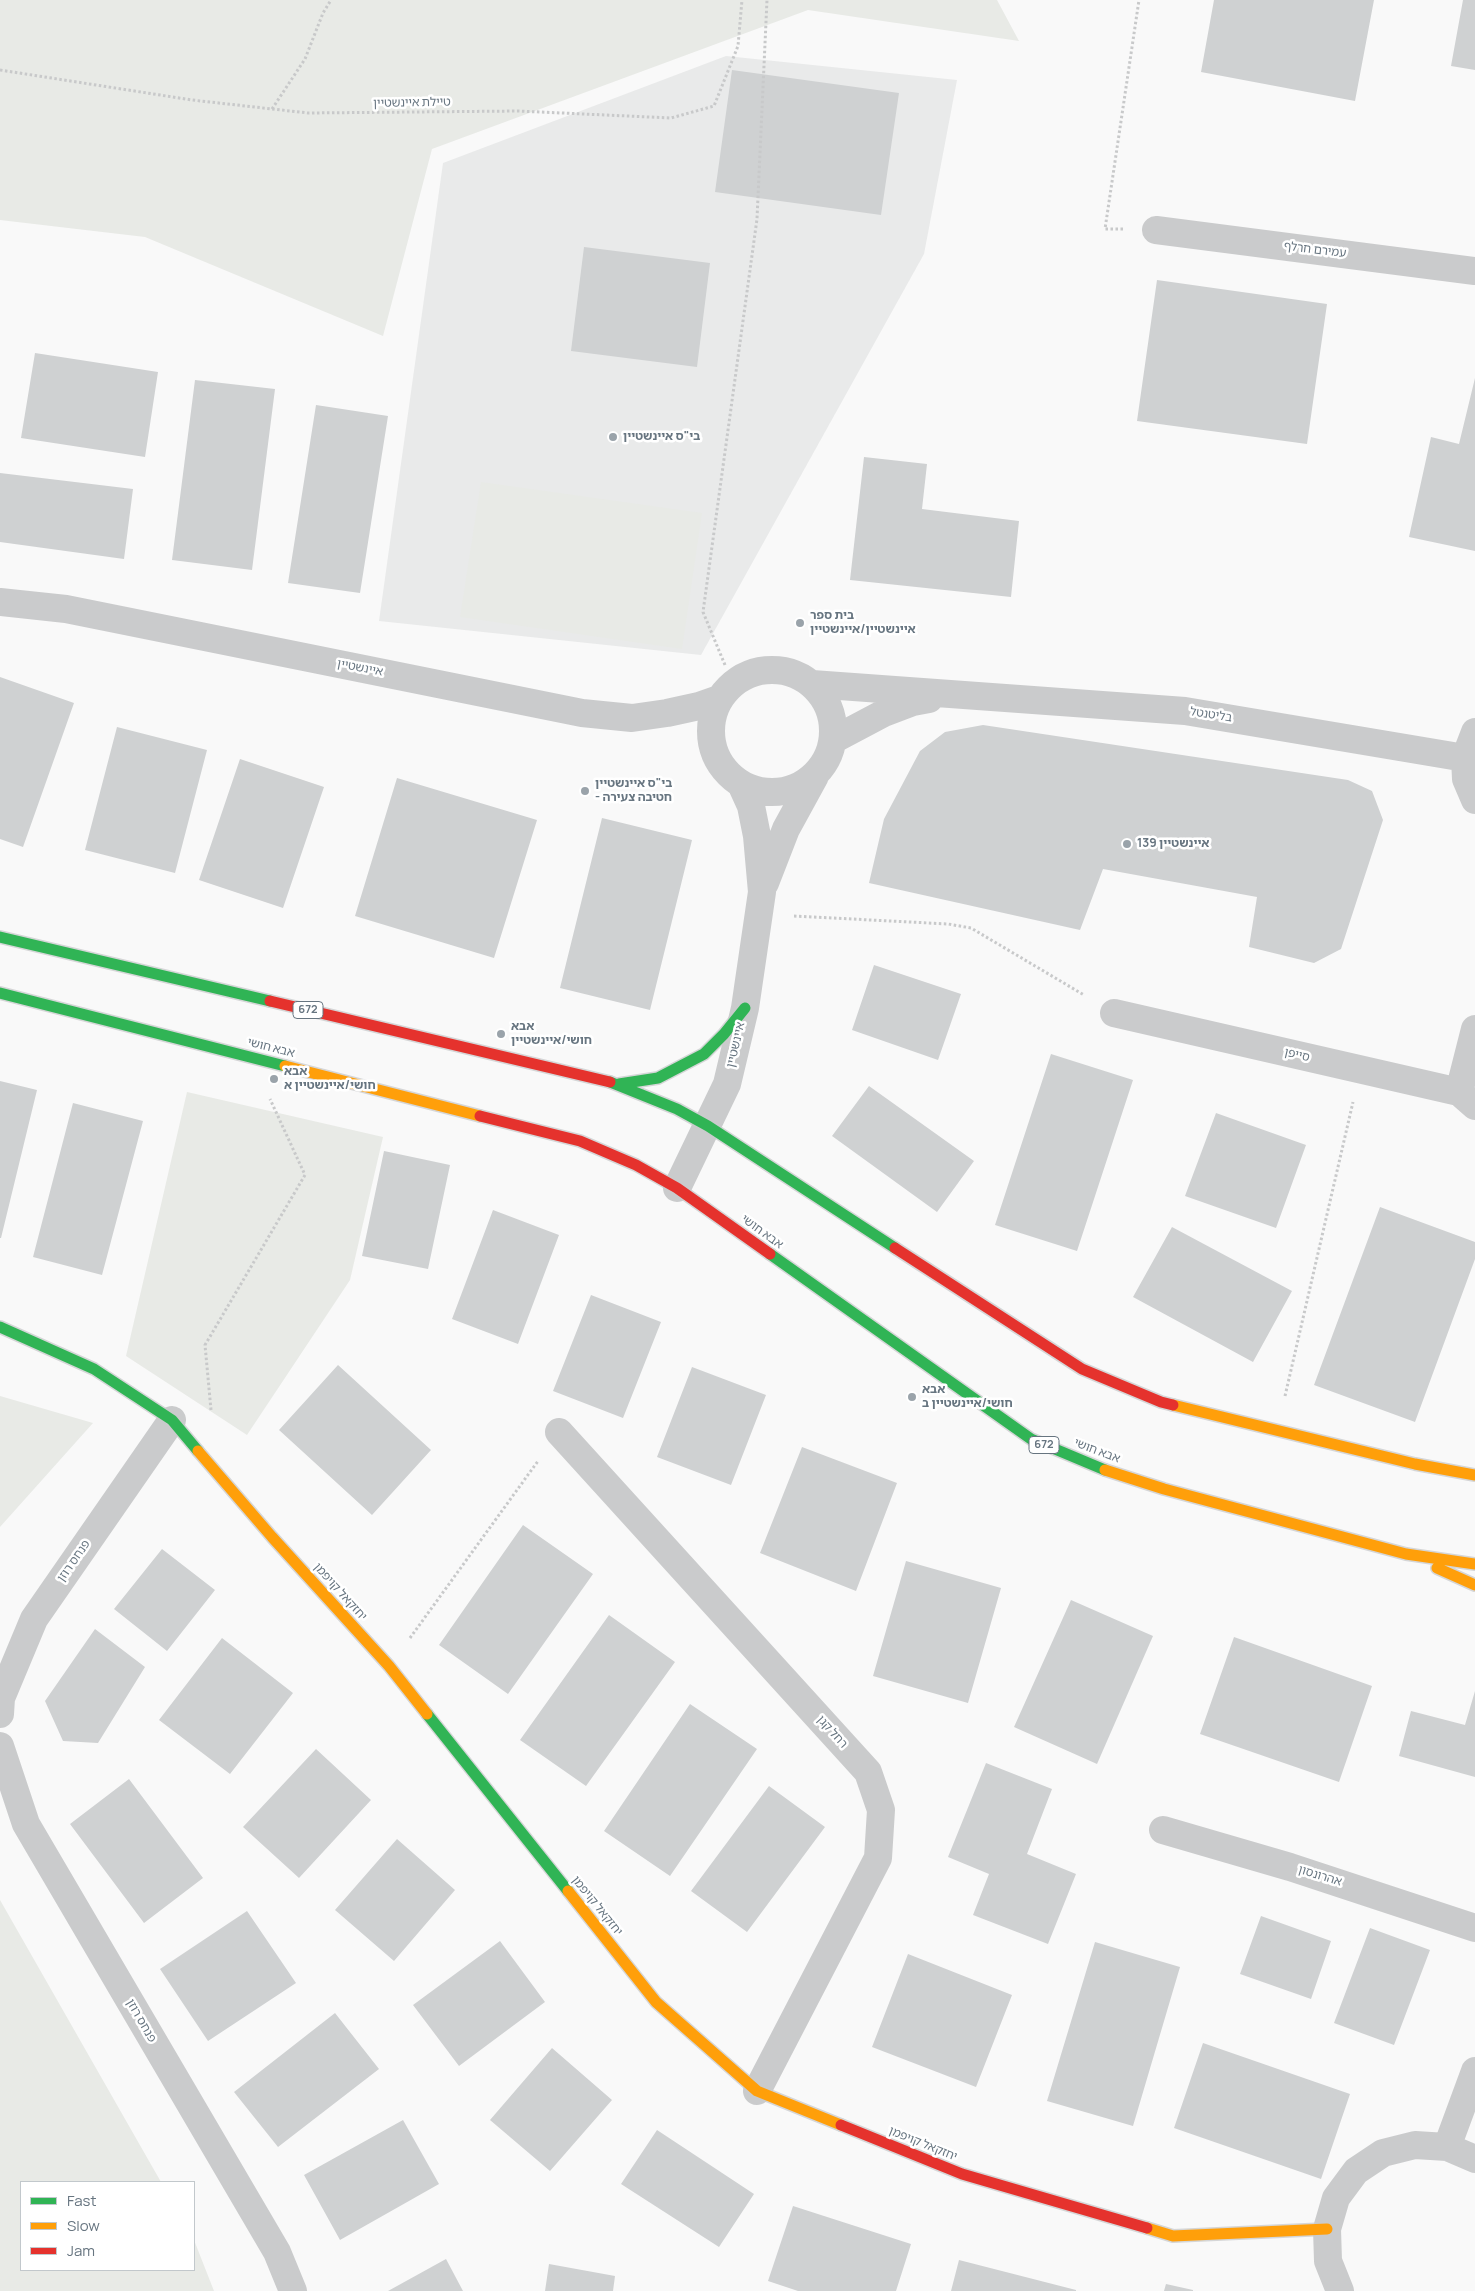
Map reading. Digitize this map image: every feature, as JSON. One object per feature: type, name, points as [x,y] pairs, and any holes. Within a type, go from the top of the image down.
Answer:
[{"type":"main road","name":"672","points":[[0,937],[617,1084],[677,1109],[708,1126],[1082,1369],[1161,1402],[1415,1464],[1475,1475]]},
{"type":"main road","name":"אבא חושי","points":[[0,993],[580,1141],[636,1165],[677,1188],[1031,1439],[1101,1469],[1164,1489],[1406,1554],[1475,1564]]},
{"type":"main road","points":[[617,1084],[658,1078],[704,1054],[724,1034],[745,1008]]},
{"type":"main road","name":"יחזקאל קויפמן","points":[[0,1327],[94,1369],[172,1420],[272,1537],[389,1666],[656,2002],[757,2091],[962,2174],[1173,2236],[1327,2229]]},
{"type":"main road","points":[[1406,1554],[1475,1585]]},
{"type":"street","name":"עמירם חרלף","points":[[1156,230],[1475,271]]},
{"type":"street","name":"איינשטיין","points":[[0,602],[66,609],[582,713],[632,718],[667,713],[700,706],[726,691]]},
{"type":"street","points":[[773,669],[794,673],[812,684],[826,700],[833,720],[833,740],[827,760],[815,776],[798,787],[778,793],[759,792],[741,784],[726,772],[715,756],[711,737],[712,718],[726,691],[752,673],[773,669]]},
{"type":"street","name":"בליטנטל","points":[[812,684],[1185,711],[1465,758]]},
{"type":"street","name":"בליטנטל","points":[[833,740],[884,713],[913,702],[955,694]]},
{"type":"street","points":[[1475,732],[1465,758],[1466,779],[1475,800]]},
{"type":"street","name":"איינשטיין","points":[[760,903],[786,829],[815,776]]},
{"type":"street","name":"איינשטיין","points":[[677,1188],[708,1126],[726,1084],[745,1008],[760,903],[757,836],[751,806],[741,784]]},
{"type":"street","name":"סייפן","points":[[1114,1013],[1360,1069],[1467,1099]]},
{"type":"street","points":[[1467,1099],[1475,1030]]},
{"type":"street","name":"פנחס רוזן","points":[[0,1714],[1,1698],[34,1619],[172,1420]]},
{"type":"street","name":"רחל קגן","points":[[559,1432],[868,1772],[882,1810],[878,1858],[757,2091]]},
{"type":"street","name":"פנחס רוזן","points":[[0,1746],[26,1824],[277,2252],[293,2291]]},
{"type":"street","name":"אהרונסון","points":[[1163,1830],[1290,1867],[1475,1928]]},
{"type":"street","points":[[1447,2147],[1475,2071]]},
{"type":"street","points":[[1340,2291],[1328,2261],[1327,2229],[1336,2198],[1356,2171],[1383,2153],[1415,2145],[1447,2147],[1475,2159]]},
{"type":"path","points":[[272,109],[305,59],[322,13],[331,0]]},
{"type":"path","name":"טיילת איינשטיין","points":[[0,70],[192,100],[308,113],[518,111],[671,118],[714,106],[738,46],[742,0]]},
{"type":"path","points":[[726,691],[703,612],[757,219],[767,0]]},
{"type":"path","points":[[1139,0],[1105,229],[1156,230]]},
{"type":"path","points":[[760,903],[971,928],[1114,1013]]},
{"type":"path","points":[[205,1345],[305,1175],[251,1057]]},
{"type":"path","points":[[1291,1370],[1360,1069]]},
{"type":"path","points":[[389,1666],[559,1432]]},
{"type":"shaded area","points":[[0,0],[997,0],[1019,41],[808,10],[432,149],[383,336],[145,237],[0,220]]},
{"type":"shaded area","name":"בי\"ס איינשטיין","points":[[726,56],[957,80],[924,254],[701,655],[379,621],[443,163]]},
{"type":"shaded area","points":[[481,482],[702,513],[682,649],[460,617]]},
{"type":"shaded area","points":[[187,1092],[383,1137],[350,1280],[247,1435],[126,1356]]},
{"type":"shaded area","points":[[0,1396],[93,1423],[0,1527]]},
{"type":"shaded area","points":[[0,1900],[160,2181],[20,2181],[20,2271],[195,2271],[195,2243],[214,2291],[0,2291]]},
{"type":"building","points":[[1214,0],[1374,0],[1355,101],[1201,72]]},
{"type":"building","points":[[1463,0],[1475,0],[1475,70],[1451,66]]},
{"type":"building","points":[[732,70],[899,93],[881,215],[715,192]]},
{"type":"building","points":[[584,247],[710,263],[697,367],[571,351]]},
{"type":"building","points":[[1157,280],[1327,304],[1307,444],[1137,421]]},
{"type":"building","points":[[35,353],[158,372],[145,457],[21,438]]},
{"type":"building","points":[[1475,378],[1475,551],[1409,537],[1431,437],[1459,444]]},
{"type":"building","points":[[195,380],[275,389],[252,570],[172,560]]},
{"type":"building","points":[[316,405],[388,416],[360,593],[288,583]]},
{"type":"building","points":[[864,457],[927,464],[922,509],[1019,521],[1011,597],[850,580]]},
{"type":"building","points":[[0,473],[133,489],[124,559],[0,542]]},
{"type":"building","points":[[0,677],[74,703],[23,847],[0,839]]},
{"type":"building","name":"איינשטיין 139","points":[[983,725],[1348,780],[1372,791],[1383,820],[1341,949],[1314,963],[1249,947],[1257,897],[1103,869],[1080,930],[869,883],[884,819],[920,751],[945,732]]},
{"type":"building","points":[[117,727],[207,750],[175,873],[85,850]]},
{"type":"building","points":[[240,759],[324,787],[283,908],[199,880]]},
{"type":"building","points":[[397,778],[537,820],[494,958],[355,916]]},
{"type":"building","points":[[602,818],[692,840],[650,1010],[560,988]]},
{"type":"building","points":[[874,965],[961,994],[938,1060],[852,1030]]},
{"type":"building","points":[[1051,1054],[1133,1080],[1077,1251],[995,1225]]},
{"type":"building","points":[[0,1081],[37,1090],[1,1238],[0,1238]]},
{"type":"building","points":[[869,1086],[974,1161],[937,1212],[832,1136]]},
{"type":"building","points":[[73,1103],[143,1121],[102,1275],[33,1257]]},
{"type":"building","points":[[1216,1113],[1306,1145],[1276,1228],[1185,1196]]},
{"type":"building","points":[[384,1151],[450,1165],[428,1269],[362,1256]]},
{"type":"building","points":[[1380,1207],[1475,1242],[1475,1259],[1415,1422],[1314,1385]]},
{"type":"building","points":[[493,1210],[559,1235],[518,1344],[452,1319]]},
{"type":"building","points":[[1172,1227],[1292,1291],[1253,1362],[1133,1297]]},
{"type":"building","points":[[591,1295],[661,1322],[623,1418],[553,1391]]},
{"type":"building","points":[[338,1365],[431,1450],[372,1515],[279,1430]]},
{"type":"building","points":[[692,1367],[766,1395],[731,1485],[657,1457]]},
{"type":"building","points":[[802,1447],[897,1483],[856,1591],[760,1553]]},
{"type":"building","points":[[523,1525],[593,1574],[508,1694],[439,1645]]},
{"type":"building","points":[[162,1549],[215,1590],[167,1651],[114,1609]]},
{"type":"building","points":[[906,1561],[1001,1588],[968,1703],[873,1676]]},
{"type":"building","points":[[1071,1600],[1153,1636],[1097,1764],[1014,1727]]},
{"type":"building","points":[[609,1615],[675,1662],[586,1786],[520,1740]]},
{"type":"building","points":[[95,1629],[145,1667],[98,1743],[63,1741],[45,1701]]},
{"type":"building","points":[[1234,1637],[1372,1686],[1339,1782],[1200,1734]]},
{"type":"building","points":[[222,1638],[293,1693],[230,1774],[159,1720]]},
{"type":"building","points":[[1475,1691],[1475,1777],[1399,1756],[1411,1711],[1465,1725]]},
{"type":"building","points":[[690,1704],[757,1749],[670,1876],[604,1831]]},
{"type":"building","points":[[316,1749],[371,1800],[299,1878],[243,1827]]},
{"type":"building","points":[[986,1763],[1052,1789],[1027,1854],[1076,1874],[1048,1944],[973,1915],[989,1874],[948,1857]]},
{"type":"building","points":[[129,1779],[203,1878],[144,1923],[70,1824]]},
{"type":"building","points":[[769,1786],[825,1827],[747,1932],[691,1891]]},
{"type":"building","points":[[397,1839],[455,1890],[394,1961],[335,1910]]},
{"type":"building","points":[[247,1911],[296,1983],[208,2041],[160,1969]]},
{"type":"building","points":[[1261,1916],[1331,1941],[1311,1999],[1240,1974]]},
{"type":"building","points":[[1370,1928],[1430,1950],[1394,2045],[1334,2023]]},
{"type":"building","points":[[500,1941],[545,2002],[459,2066],[413,2005]]},
{"type":"building","points":[[1095,1942],[1180,1967],[1133,2126],[1047,2101]]},
{"type":"building","points":[[908,1954],[1012,1995],[976,2087],[872,2047]]},
{"type":"building","points":[[335,2013],[379,2069],[278,2147],[234,2092]]},
{"type":"building","points":[[1203,2043],[1350,2094],[1321,2179],[1174,2128]]},
{"type":"building","points":[[552,2048],[612,2100],[550,2171],[490,2120]]},
{"type":"building","points":[[403,2120],[439,2184],[340,2240],[304,2175]]},
{"type":"building","points":[[657,2130],[754,2194],[719,2247],[621,2184]]},
{"type":"building","points":[[793,2206],[911,2244],[896,2291],[798,2291],[768,2281]]},
{"type":"building","points":[[446,2259],[463,2291],[388,2291]]},
{"type":"building","points":[[959,2260],[1076,2290],[1076,2291],[951,2291]]},
{"type":"building","points":[[549,2264],[615,2276],[613,2291],[545,2291]]},
{"type":"building","points":[[1166,2284],[1193,2290],[1193,2291],[1164,2291]]},
{"type":"traffic: fast","points":[[0,937],[270,1001]]},
{"type":"traffic: fast","points":[[0,993],[285,1066]]},
{"type":"traffic: fast","points":[[619,1084],[658,1078],[704,1054],[724,1034],[745,1008]]},
{"type":"traffic: fast","points":[[610,1082],[677,1109],[708,1126],[895,1248]]},
{"type":"traffic: fast","points":[[770,1254],[1031,1439],[1105,1470]]},
{"type":"traffic: fast","points":[[0,1327],[94,1369],[172,1420],[198,1451]]},
{"type":"traffic: fast","points":[[427,1714],[568,1891]]},
{"type":"traffic: slow","points":[[285,1066],[480,1116]]},
{"type":"traffic: slow","points":[[1173,1405],[1415,1464],[1475,1475]]},
{"type":"traffic: slow","points":[[198,1451],[272,1537],[389,1666],[427,1714]]},
{"type":"traffic: slow","points":[[1105,1470],[1164,1489],[1406,1554],[1475,1564]]},
{"type":"traffic: slow","points":[[1437,1568],[1475,1585]]},
{"type":"traffic: slow","points":[[568,1891],[656,2002],[757,2091],[841,2125]]},
{"type":"traffic: slow","points":[[1147,2228],[1173,2236],[1327,2229]]},
{"type":"traffic: jam","points":[[270,1001],[610,1082]]},
{"type":"traffic: jam","points":[[480,1116],[580,1141],[636,1165],[677,1188],[770,1254]]},
{"type":"traffic: jam","points":[[895,1248],[1082,1369],[1161,1402],[1173,1405]]},
{"type":"traffic: jam","points":[[841,2125],[962,2174],[1147,2228]]},
{"type":"place","name":"בי\"ס איינשטיין","points":[[613,437]]},
{"type":"place","name":"בית ספר איינשטיין/איינשטיין","points":[[800,623]]},
{"type":"place","name":"בי\"ס איינשטיין - חטיבה צעירה","points":[[585,791]]},
{"type":"place","name":"איינשטיין 139","points":[[1127,844]]},
{"type":"place","name":"אבא חושי/איינשטיין","points":[[501,1034]]},
{"type":"place","name":"אבא חושי/איינשטיין א","points":[[274,1079]]},
{"type":"place","name":"אבא חושי/איינשטיין ב","points":[[912,1397]]}]
